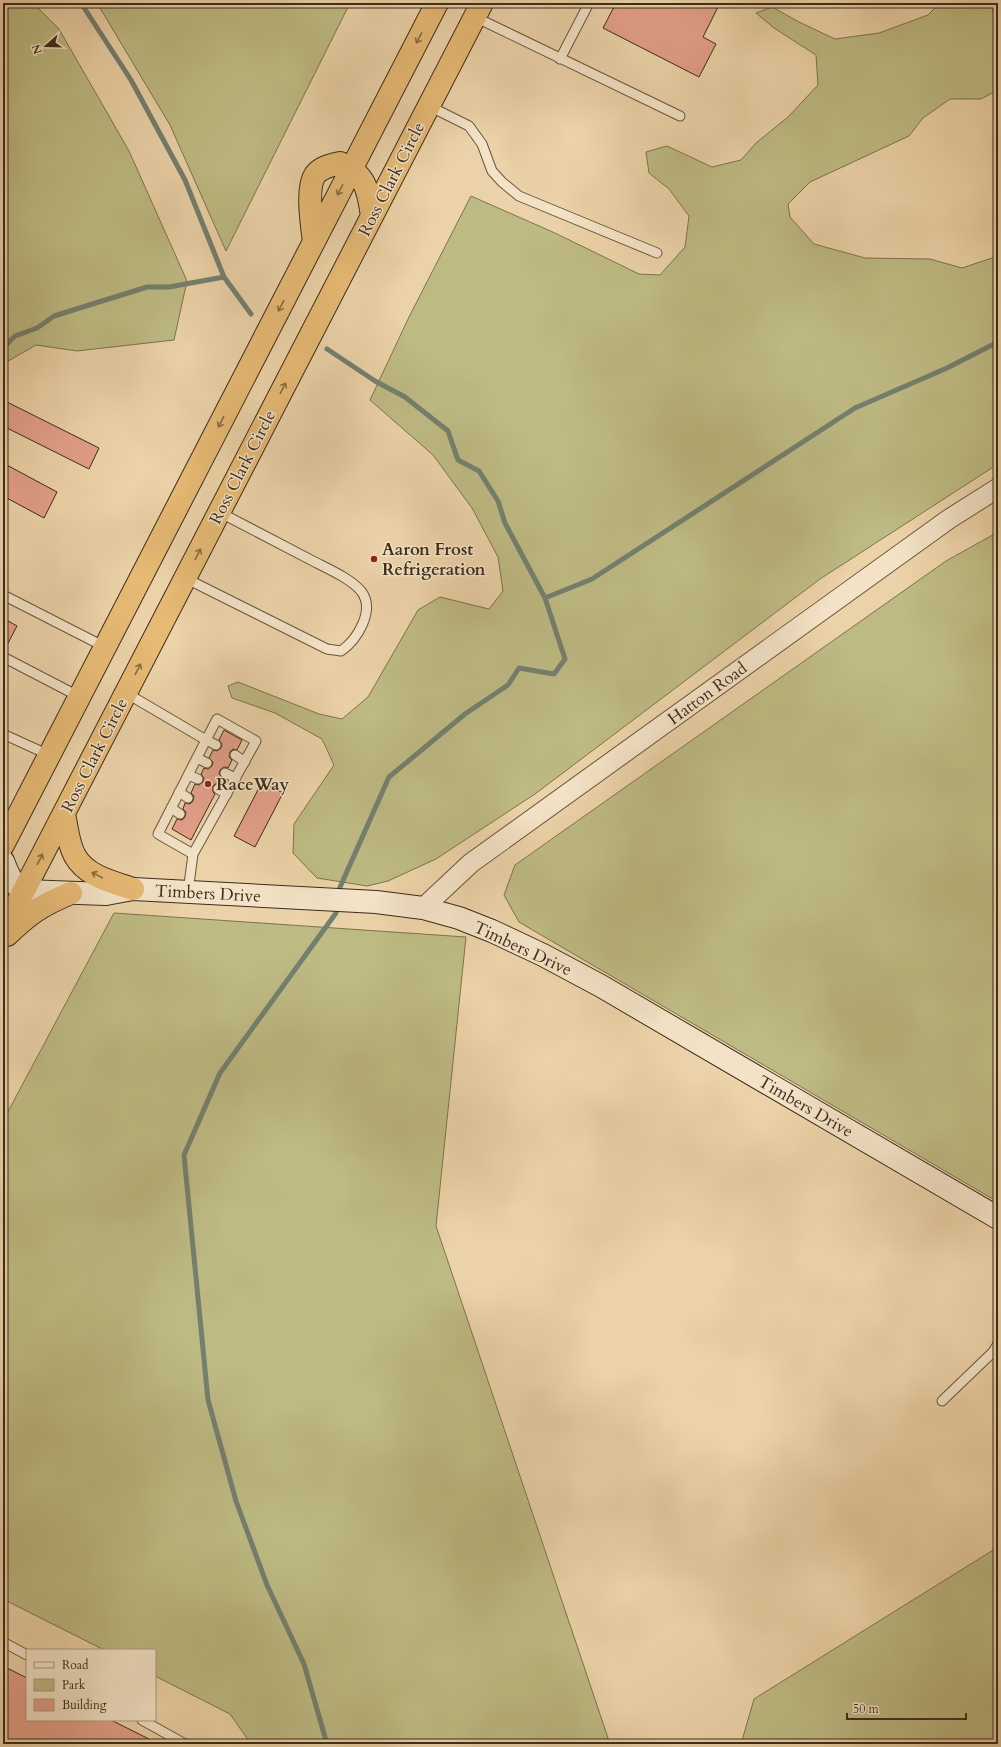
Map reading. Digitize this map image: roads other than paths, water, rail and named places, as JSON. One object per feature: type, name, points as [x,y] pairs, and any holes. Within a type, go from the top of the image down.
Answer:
[{"type":"highway","points":[[3,845],[437,3]]},
{"type":"highway","name":"Ross Clark Circle","points":[[3,931],[478,10]]},
{"type":"highway","points":[[314,242],[311,205],[312,183],[315,175],[322,168],[340,162],[351,168],[363,180],[369,194],[372,216]]},
{"type":"highway","points":[[64,814],[71,846],[75,856],[85,868],[97,876],[133,889]]},
{"type":"highway","points":[[3,938],[28,915],[46,904],[71,893]]},
{"type":"street","name":"Hatton Road","points":[[423,908],[477,859],[949,519],[998,488]]},
{"type":"street","points":[[3,861],[15,886],[24,891]]},
{"type":"street","name":"Timbers Drive","points":[[24,891],[106,894],[133,889],[376,902],[423,908],[460,918],[543,955],[601,986],[998,1218]]},
{"type":"lane","points":[[560,58],[589,3]]},
{"type":"lane","points":[[478,10],[560,58],[680,116]]},
{"type":"lane","points":[[429,106],[469,126],[482,144],[492,171],[502,182],[519,196],[657,253]]},
{"type":"lane","points":[[185,578],[327,649],[341,651],[350,645],[356,635],[366,613],[367,605],[360,591],[351,583],[322,566],[219,512]]},
{"type":"lane","points":[[3,595],[106,647]]},
{"type":"lane","points":[[3,657],[80,697]]},
{"type":"lane","points":[[126,692],[206,740],[216,744]]},
{"type":"lane","points":[[188,892],[193,854],[202,829],[216,812],[256,741],[217,719],[158,834],[193,854]]},
{"type":"lane","points":[[3,734],[49,755]]},
{"type":"lane","points":[[235,755],[245,762]]},
{"type":"lane","points":[[197,758],[207,763]]},
{"type":"lane","points":[[225,773],[236,778]]},
{"type":"lane","points":[[188,775],[198,779]]},
{"type":"lane","points":[[218,789],[227,794]]},
{"type":"lane","points":[[179,792],[188,798]]},
{"type":"lane","points":[[171,808],[180,814]]},
{"type":"lane","points":[[208,808],[216,812]]},
{"type":"lane","points":[[942,1401],[993,1352],[998,1344]]},
{"type":"lane","points":[[3,1642],[26,1655]]},
{"type":"lane","points":[[144,1721],[185,1744]]},
{"type":"waterway","points":[[81,3],[131,80],[185,180],[224,277],[251,314]]},
{"type":"waterway","points":[[3,348],[15,336],[37,328],[54,316],[147,287],[169,287],[224,277]]},
{"type":"waterway","points":[[545,598],[592,579],[855,408],[947,368],[998,342]]},
{"type":"waterway","points":[[327,349],[375,381],[405,397],[448,431],[458,460],[479,471],[498,501],[505,523],[545,598],[565,659],[554,674],[519,668],[508,685],[465,714],[389,777],[337,894]]},
{"type":"waterway","points":[[327,1744],[304,1664],[267,1585],[236,1501],[208,1400],[184,1155],[220,1073],[336,913]]},
{"type":"place","name":"Aaron Frost Refrigeration","points":[[374,559]]},
{"type":"place","name":"RaceWay","points":[[208,784]]}]
